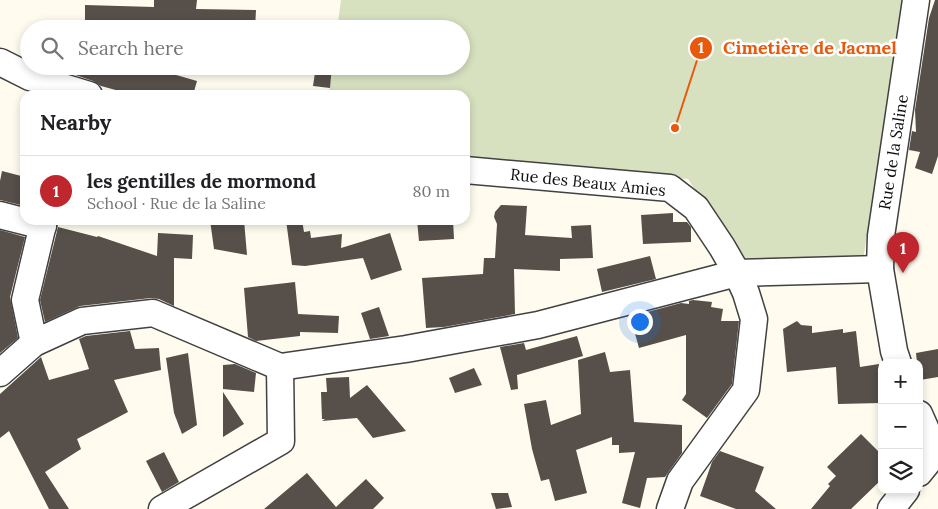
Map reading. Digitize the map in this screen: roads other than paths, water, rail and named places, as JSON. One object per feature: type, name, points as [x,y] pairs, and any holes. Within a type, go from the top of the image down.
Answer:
[{"type":"street","name":"Rue de la Saline","points":[[897,359],[880,269],[881,236],[916,0]]},
{"type":"street","points":[[0,62],[20,72]]},
{"type":"street","points":[[26,75],[70,90]]},
{"type":"street","name":"Rue des Beaux Amies","points":[[470,170],[670,188],[696,208],[722,246],[746,293],[754,319],[746,390],[680,481],[670,509]]},
{"type":"street","points":[[0,215],[20,219]]},
{"type":"street","points":[[34,343],[25,300],[44,225]]},
{"type":"street","points":[[0,373],[34,343],[82,321],[153,313],[280,366],[406,349],[538,325],[737,273],[880,269]]},
{"type":"street","points":[[162,509],[281,442],[280,366]]},
{"type":"street","points":[[923,423],[937,455],[923,469]]},
{"type":"street","points":[[891,509],[903,494]]},
{"type":"place","name":"Cimetière de Jacmel","points":[[675,128]]},
{"type":"place","name":"les gentilles de mormond","points":[[903,273]]}]
